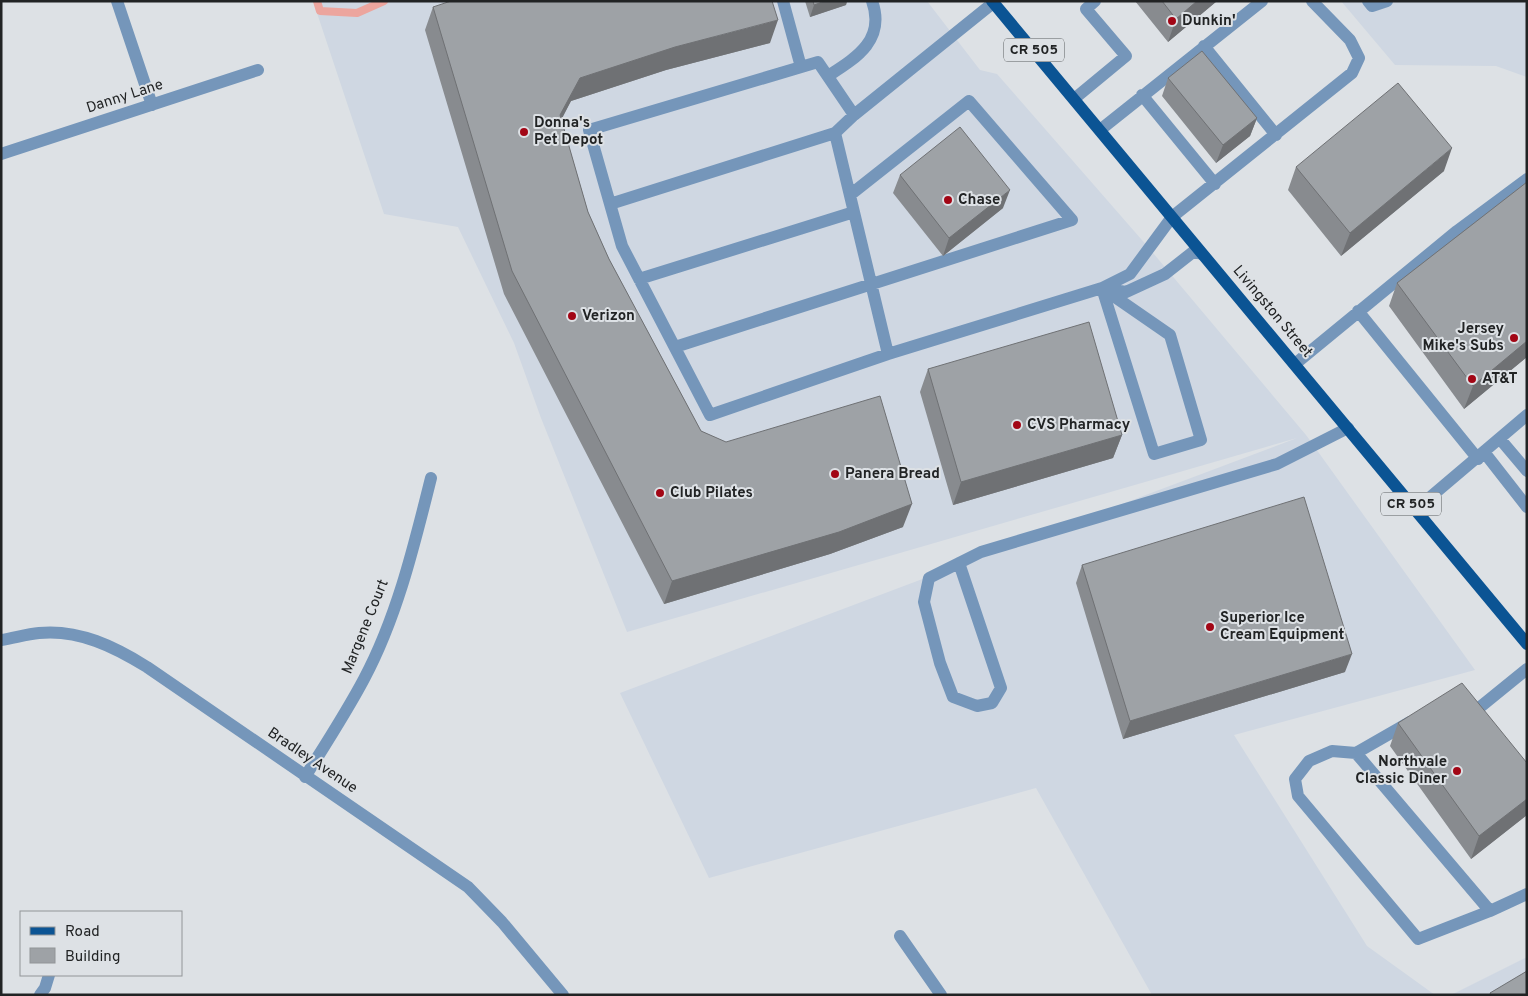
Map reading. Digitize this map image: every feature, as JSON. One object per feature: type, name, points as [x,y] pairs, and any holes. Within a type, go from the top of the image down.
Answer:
[{"type":"main road","name":"Livingston Street","points":[[993,2],[1527,644]]},
{"type":"street","points":[[117,1],[152,105]]},
{"type":"street","points":[[783,1],[800,67]]},
{"type":"street","points":[[828,76],[858,57],[869,42],[876,20],[876,12],[872,1]]},
{"type":"street","points":[[1100,130],[1262,1]]},
{"type":"street","points":[[854,115],[818,62],[589,130],[622,246],[710,415],[888,354],[1102,288],[1130,274],[1172,217],[1352,73],[1359,58],[1350,40],[1312,1]]},
{"type":"street","points":[[1368,1],[1372,6],[1388,1]]},
{"type":"street","points":[[610,204],[835,133],[854,115],[993,2]]},
{"type":"street","points":[[1074,99],[1126,56],[1090,5]]},
{"type":"street","points":[[1204,46],[1276,135]]},
{"type":"street","name":"Danny Lane","points":[[1,154],[258,70]]},
{"type":"street","points":[[1142,95],[1215,184]]},
{"type":"street","points":[[675,347],[1072,220],[969,101],[850,196]]},
{"type":"street","points":[[835,133],[888,354]]},
{"type":"street","points":[[1295,364],[1457,231],[1527,179]]},
{"type":"street","points":[[639,279],[854,212]]},
{"type":"street","points":[[1102,288],[1126,292],[1164,274],[1193,252],[1202,254]]},
{"type":"street","points":[[1102,288],[1170,335],[1201,440],[1154,454],[1102,288]]},
{"type":"street","points":[[1358,312],[1481,456],[1527,506]]},
{"type":"street","points":[[1415,510],[1481,456],[1527,415]]},
{"type":"street","points":[[959,563],[1001,688],[992,703],[977,706],[953,697],[940,663],[924,602],[929,578],[959,563],[989,549],[1277,464],[1348,428]]},
{"type":"street","points":[[1500,439],[1527,471]]},
{"type":"street","name":"Margene Court","points":[[306,777],[364,678],[392,614],[412,553],[431,478]]},
{"type":"street","name":"Bradley Avenue","points":[[1,640],[40,633],[82,636],[115,647],[468,886],[502,922],[563,995]]},
{"type":"street","points":[[1462,705],[1477,716],[1527,669]]},
{"type":"street","points":[[1419,717],[1356,752],[1332,751],[1309,761],[1295,779],[1298,796],[1418,939],[1490,911],[1527,894]]},
{"type":"street","points":[[1356,752],[1490,911]]},
{"type":"street","points":[[900,936],[942,995]]},
{"type":"street","points":[[40,995],[45,988],[49,976]]},
{"type":"shaded area","points":[[313,1],[927,1],[980,70],[997,74],[1148,247],[1306,435],[1475,670],[1234,735],[1367,946],[1435,995],[1152,995],[1036,788],[709,878],[620,693],[1297,438],[627,632],[541,418],[514,343],[458,227],[384,214]]},
{"type":"shaded area","points":[[1341,1],[1527,1],[1527,77],[1496,66],[1395,65]]},
{"type":"shaded area","points":[[1527,957],[1527,995],[1451,995]]},
{"type":"building","points":[[451,1],[772,1],[778,20],[675,47],[580,78],[560,115],[588,212],[609,259],[701,431],[726,442],[880,396],[912,504],[839,532],[672,581],[512,271],[433,7]]},
{"type":"building","points":[[813,1],[825,1],[814,5]]},
{"type":"building","points":[[1162,1],[1197,1],[1176,19]]},
{"type":"building","points":[[1202,51],[1257,118],[1223,145],[1168,78]]},
{"type":"building","points":[[1398,83],[1452,148],[1350,233],[1296,167]]},
{"type":"building","name":"Chase","points":[[960,127],[1010,190],[949,238],[900,175]]},
{"type":"building","points":[[1527,182],[1527,341],[1473,386],[1397,283]]},
{"type":"building","name":"CVS Pharmacy","points":[[1089,322],[1122,435],[961,482],[928,369]]},
{"type":"building","name":"Superior Ice Cream Equipment","points":[[1304,497],[1352,654],[1130,721],[1082,565]]},
{"type":"building","name":"Northvale Classic Diner","points":[[1462,683],[1527,763],[1527,799],[1479,836],[1398,723]]},
{"type":"building","points":[[1527,971],[1527,995],[1491,995],[1490,993]]},
{"type":"waterway","points":[[317,1],[320,11],[357,13],[384,1]]},
{"type":"place","name":"Dunkin'","points":[[1172,21]]},
{"type":"place","name":"Donna's Pet Depot","points":[[524,132]]},
{"type":"place","name":"Chase","points":[[948,200]]},
{"type":"place","name":"Verizon","points":[[572,316]]},
{"type":"place","name":"Jersey Mike's Subs","points":[[1514,338]]},
{"type":"place","name":"AT&T","points":[[1472,379]]},
{"type":"place","name":"CVS Pharmacy","points":[[1017,425]]},
{"type":"place","name":"Panera Bread","points":[[835,474]]},
{"type":"place","name":"Club Pilates","points":[[660,493]]},
{"type":"place","name":"Superior Ice Cream Equipment","points":[[1210,627]]},
{"type":"place","name":"Northvale Classic Diner","points":[[1457,771]]}]
